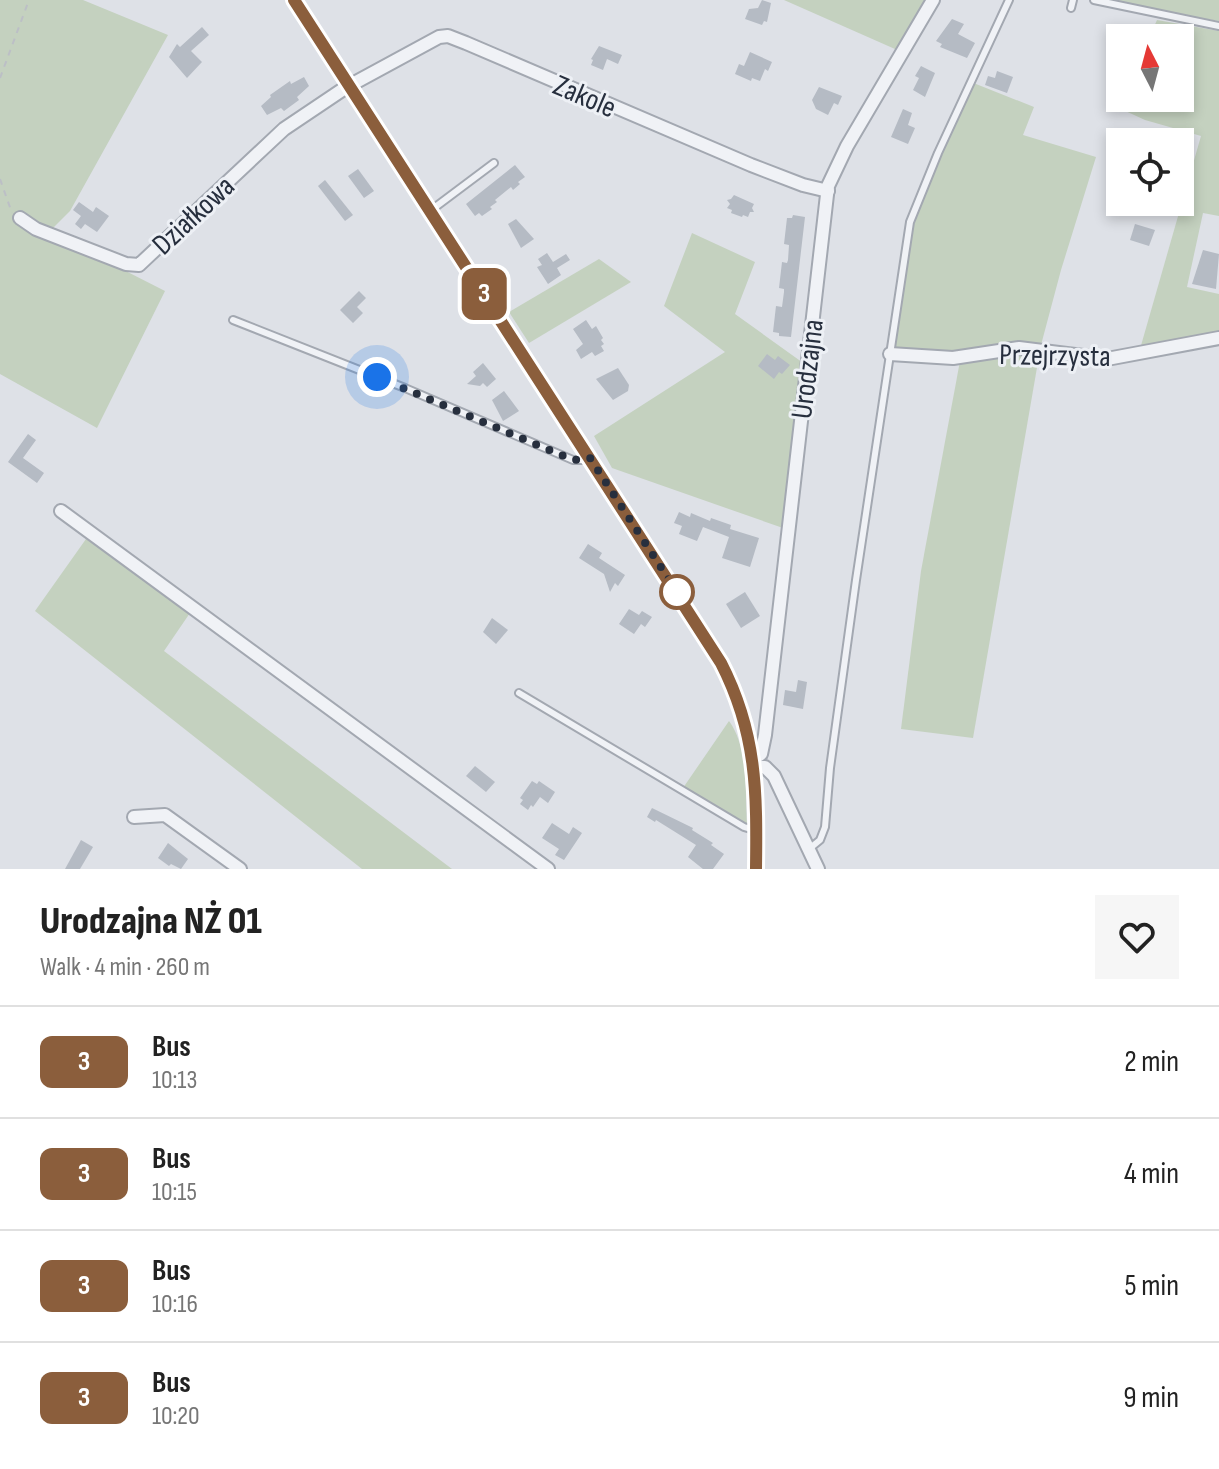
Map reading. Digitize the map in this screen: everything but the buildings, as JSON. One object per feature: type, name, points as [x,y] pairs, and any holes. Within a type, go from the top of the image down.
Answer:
[{"type":"street","points":[[294,0],[721,663],[742,713],[754,763],[756,869]]},
{"type":"street","name":"Urodzajna","points":[[754,763],[761,754],[765,735],[828,191],[847,146],[933,0]]},
{"type":"street","name":"Zakole","points":[[349,86],[439,37],[448,36],[751,165],[828,191]]},
{"type":"street","name":"Działkowa","points":[[20,218],[36,229],[126,264],[139,265],[284,129],[349,86]]},
{"type":"street","name":"Przejrzysta","points":[[890,354],[953,358],[1019,348],[1107,359],[1219,338]]},
{"type":"street","points":[[61,511],[548,869]]},
{"type":"street","points":[[754,763],[765,767],[774,776],[818,869]]},
{"type":"street","points":[[134,817],[165,815],[240,869]]},
{"type":"lane","points":[[809,849],[820,840],[825,827],[832,754],[910,222],[938,153],[1009,0]]},
{"type":"lane","points":[[1094,0],[1219,26]]},
{"type":"lane","points":[[430,211],[494,163]]},
{"type":"lane","points":[[233,320],[405,388],[573,460],[590,458]]},
{"type":"lane","points":[[519,693],[744,827],[757,831]]},
{"type":"path","points":[[0,78],[29,0]]},
{"type":"path","points":[[0,179],[11,212],[20,218]]},
{"type":"green space","points":[[0,0],[83,0],[168,35],[70,211],[49,232],[165,291],[97,428],[0,374]]},
{"type":"green space","points":[[784,0],[936,0],[904,53]]},
{"type":"green space","points":[[1108,0],[1219,0],[1219,21],[1144,9]]},
{"type":"green space","points":[[1157,20],[1180,24],[1155,24]]},
{"type":"green space","points":[[1194,27],[1219,31],[1219,216],[1203,213],[1187,287],[1219,294],[1219,334],[1140,349],[1178,216],[1194,216],[1194,160],[1201,136],[1194,134],[1194,128],[1173,128],[1128,112],[1194,112]]},
{"type":"green space","points":[[971,82],[1034,107],[1023,135],[1096,157],[1041,345],[961,352],[891,347],[910,222]]},
{"type":"green space","points":[[692,233],[755,262],[735,314],[806,365],[783,528],[612,468],[594,436],[725,352],[664,306]]},
{"type":"green space","points":[[599,259],[631,282],[529,343],[509,312]]},
{"type":"green space","points":[[1022,353],[1039,356],[973,738],[901,729],[921,571],[960,361]]},
{"type":"green space","points":[[86,539],[192,610],[164,651],[452,869],[362,869],[35,611]]},
{"type":"green space","points":[[729,721],[743,757],[747,825],[683,788]]},
{"type":"bus line","name":"3","points":[[294,0],[721,663],[742,713],[754,764],[757,794],[756,869]]},
{"type":"route","points":[[377,377],[573,460],[590,458],[677,592]]}]
